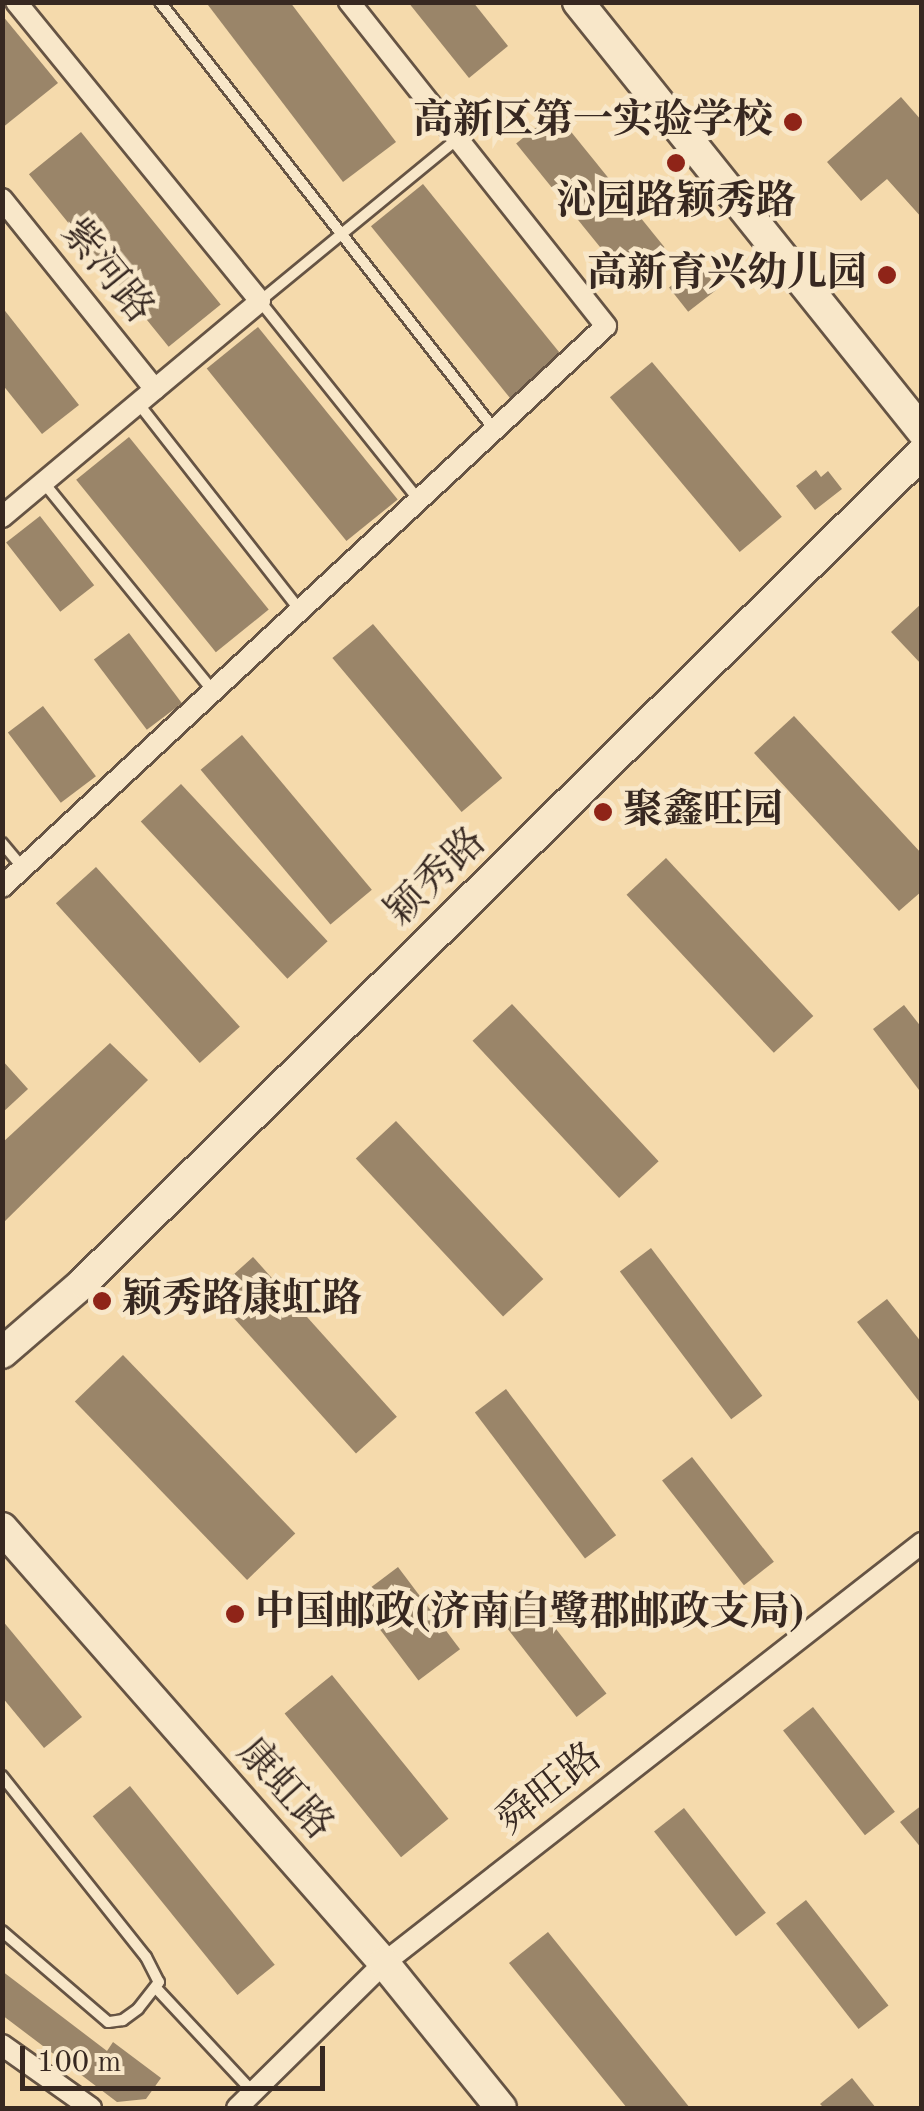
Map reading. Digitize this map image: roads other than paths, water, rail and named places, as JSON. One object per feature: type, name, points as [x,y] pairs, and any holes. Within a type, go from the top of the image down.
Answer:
[{"type":"main road","points":[[578,2],[922,431]]},
{"type":"main road","name":"颖秀路","points":[[2,1353],[83,1283],[922,453]]},
{"type":"main road","name":"康虹路","points":[[2,1528],[384,1963],[501,2108]]},
{"type":"street","points":[[2,517],[260,302],[16,2]]},
{"type":"street","points":[[2,888],[606,326],[349,2]]},
{"type":"street","name":"紫河路","points":[[2,199],[146,396]]},
{"type":"street","name":"舜旺路","points":[[237,2108],[384,1963],[922,1543]]},
{"type":"street","points":[[2,2046],[92,2108]]},
{"type":"lane","points":[[160,2],[494,429]]},
{"type":"lane","points":[[418,499],[260,302],[457,139]]},
{"type":"lane","points":[[146,396],[299,609]]},
{"type":"lane","points":[[43,482],[213,690]]},
{"type":"lane","points":[[2,843],[23,868]]},
{"type":"lane","points":[[2,1776],[146,1957],[159,1982],[123,2020],[108,2022],[2,1931]]},
{"type":"lane","points":[[156,1988],[253,2092]]},
{"type":"place","name":"高新区第一实验学校","points":[[793,122]]},
{"type":"place","name":"沁园路颖秀路","points":[[676,163]]},
{"type":"place","name":"高新育兴幼儿园","points":[[887,275]]},
{"type":"place","name":"聚鑫旺园","points":[[603,812]]},
{"type":"place","name":"颖秀路康虹路","points":[[102,1301]]},
{"type":"place","name":"中国邮政(济南白鹭郡邮政支局)","points":[[235,1614]]}]
